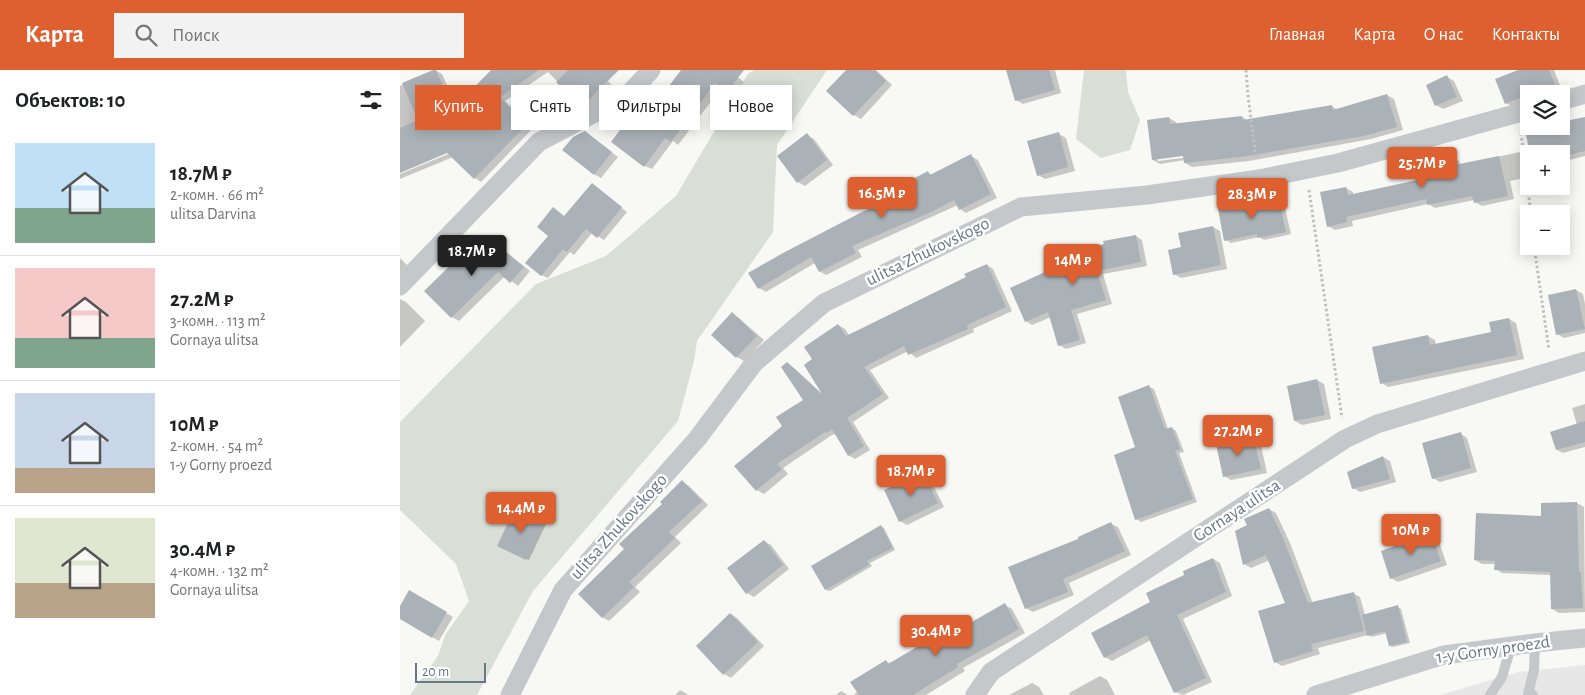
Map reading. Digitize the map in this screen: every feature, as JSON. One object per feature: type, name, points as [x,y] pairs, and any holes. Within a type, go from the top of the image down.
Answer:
[{"type":"street","points":[[400,286],[539,142],[627,96],[651,70]]},
{"type":"street","points":[[1570,98],[1585,94]]},
{"type":"street","name":"ulitsa Zhukovskogo","points":[[510,695],[563,590],[697,439],[754,363],[824,303],[1021,207],[1147,195],[1259,179],[1338,163],[1520,112]]},
{"type":"street","name":"Gornaya ulitsa","points":[[975,695],[991,672],[1345,439],[1377,424],[1585,361]]},
{"type":"street","name":"1-y Gorny proezd","points":[[1316,695],[1444,654],[1585,638]]},
{"type":"lane","points":[[1532,695],[1528,694],[1534,670],[1535,643]]},
{"type":"lane","points":[[1490,695],[1502,677],[1510,647]]},
{"type":"path","points":[[1246,70],[1259,179]]},
{"type":"path","points":[[1525,135],[1530,205]]},
{"type":"path","points":[[1306,169],[1345,439]]},
{"type":"path","points":[[1535,255],[1553,370]]},
{"type":"shaded area","points":[[754,70],[827,70],[792,122],[792,85],[742,85],[748,74]]},
{"type":"shaded area","points":[[1084,70],[1126,70],[1128,92],[1140,120],[1130,150],[1101,158],[1076,139]]},
{"type":"shaded area","points":[[715,130],[787,130],[777,145],[773,232],[697,341],[694,361],[678,421],[533,591],[477,695],[410,695],[438,656],[445,635],[469,601],[456,564],[400,510],[400,422],[536,284],[606,256],[676,196]]},
{"type":"shaded area","points":[[1585,665],[1585,695],[1440,695],[1519,672]]},
{"type":"building","points":[[436,70],[443,85],[415,85],[415,113],[402,83]]},
{"type":"building","points":[[491,70],[539,70],[517,85],[511,85],[511,89],[501,96],[501,85],[476,85]]},
{"type":"building","points":[[568,70],[619,70],[604,85],[599,85],[599,89],[589,99],[589,85],[559,85],[556,82]]},
{"type":"building","points":[[681,70],[744,70],[732,85],[718,85],[715,83],[710,85],[710,90],[700,103],[700,85],[670,85]]},
{"type":"building","points":[[846,70],[875,70],[886,81],[853,116],[826,91]]},
{"type":"building","points":[[1006,70],[1049,70],[1055,90],[1015,101]]},
{"type":"building","points":[[1518,70],[1549,70],[1555,84],[1520,85],[1520,98],[1505,104],[1495,79]]},
{"type":"building","points":[[1447,75],[1457,97],[1435,106],[1426,85]]},
{"type":"building","points":[[1387,94],[1397,127],[1363,136],[1241,157],[1184,163],[1183,156],[1152,160],[1147,120],[1169,117],[1170,124],[1242,116],[1243,120],[1332,105],[1333,110]]},
{"type":"building","points":[[501,98],[511,108],[511,130],[521,130],[474,179],[447,153],[400,173],[400,128],[415,121],[415,130],[501,130]]},
{"type":"building","points":[[1585,117],[1585,151],[1570,155],[1570,145],[1528,145],[1526,135],[1570,135],[1570,120]]},
{"type":"building","points":[[620,130],[680,130],[671,142],[665,138],[644,167],[611,142]]},
{"type":"building","points":[[585,131],[612,152],[594,175],[562,150],[573,137]]},
{"type":"building","points":[[1059,132],[1068,167],[1037,176],[1027,141]]},
{"type":"building","points":[[807,133],[827,160],[797,183],[777,156]]},
{"type":"building","points":[[971,154],[991,194],[959,210],[954,200],[852,246],[856,253],[819,272],[811,257],[758,289],[748,273],[860,213],[914,190],[909,181],[928,171],[930,175]]},
{"type":"building","points":[[1452,156],[1454,165],[1499,156],[1508,196],[1474,203],[1472,196],[1427,205],[1426,199],[1346,217],[1347,222],[1327,227],[1320,192],[1346,187],[1348,195],[1422,179],[1418,163]]},
{"type":"building","points":[[592,183],[622,207],[597,238],[586,229],[567,252],[563,249],[541,276],[525,263],[548,236],[537,227],[553,207],[564,216]]},
{"type":"building","points":[[1279,199],[1286,232],[1257,238],[1257,234],[1224,241],[1218,209]]},
{"type":"building","points":[[1213,226],[1221,265],[1173,275],[1168,250],[1181,247],[1178,233]]},
{"type":"building","points":[[1136,235],[1141,262],[1097,271],[1106,300],[1071,310],[1080,340],[1058,346],[1048,312],[1025,322],[1010,288],[1045,272],[1070,264],[1068,254],[1104,244],[1103,241]]},
{"type":"building","points":[[489,237],[524,267],[510,283],[498,272],[451,318],[424,291],[461,255],[468,262]]},
{"type":"building","points":[[987,264],[1006,307],[967,325],[968,329],[908,355],[904,346],[864,367],[883,394],[847,418],[864,446],[848,456],[832,429],[777,464],[782,469],[756,491],[734,466],[782,426],[776,417],[803,400],[781,367],[787,362],[822,394],[804,365],[812,359],[804,347],[838,324],[846,336],[966,277],[964,274]]},
{"type":"building","points":[[1576,289],[1585,329],[1556,335],[1548,295]]},
{"type":"building","points":[[732,312],[757,336],[736,358],[711,335]]},
{"type":"building","points":[[1509,318],[1517,355],[1380,384],[1372,347],[1428,335],[1430,345],[1491,332],[1489,322]]},
{"type":"building","points":[[1317,379],[1325,415],[1294,421],[1287,386]]},
{"type":"building","points":[[1149,385],[1165,429],[1172,427],[1180,449],[1175,451],[1193,499],[1135,520],[1114,455],[1135,447],[1118,397]]},
{"type":"building","points":[[1585,421],[1585,442],[1556,450],[1550,432]]},
{"type":"building","points":[[1461,432],[1471,468],[1432,479],[1422,443]]},
{"type":"building","points":[[1253,436],[1261,469],[1223,477],[1216,444]]},
{"type":"building","points":[[1383,456],[1390,479],[1352,489],[1347,472]]},
{"type":"building","points":[[923,472],[938,503],[899,522],[884,490]]},
{"type":"building","points":[[682,480],[702,501],[669,532],[675,538],[629,582],[634,587],[602,618],[578,594],[624,549],[619,544],[662,504],[660,502]]},
{"type":"building","points":[[1577,502],[1579,572],[1581,572],[1583,608],[1551,609],[1550,572],[1494,570],[1495,561],[1474,560],[1476,513],[1541,516],[1541,503]]},
{"type":"building","points":[[515,508],[544,521],[526,560],[497,546]]},
{"type":"building","points":[[1269,508],[1283,538],[1308,603],[1354,592],[1364,631],[1311,644],[1313,651],[1274,663],[1258,611],[1285,603],[1266,555],[1243,565],[1235,531],[1247,525],[1244,519]]},
{"type":"building","points":[[1111,522],[1125,551],[1063,579],[1068,592],[1025,609],[1008,567],[1078,539],[1078,537]]},
{"type":"building","points":[[881,525],[893,548],[867,561],[869,565],[825,590],[811,566]]},
{"type":"building","points":[[1431,533],[1441,561],[1390,579],[1381,551]]},
{"type":"building","points":[[764,540],[783,565],[746,594],[727,568]]},
{"type":"building","points":[[1213,558],[1226,592],[1177,615],[1206,678],[1174,693],[1147,635],[1104,658],[1091,633],[1150,602],[1146,593],[1184,575],[1183,571]]},
{"type":"building","points":[[409,590],[447,612],[432,638],[400,619],[400,606]]},
{"type":"building","points":[[1005,603],[1019,629],[957,664],[958,667],[913,695],[859,695],[850,682],[886,660],[888,664],[939,634],[942,639]]},
{"type":"building","points":[[1398,605],[1407,642],[1389,646],[1385,631],[1367,636],[1362,615]]},
{"type":"building","points":[[730,613],[758,642],[723,675],[696,646]]}]
